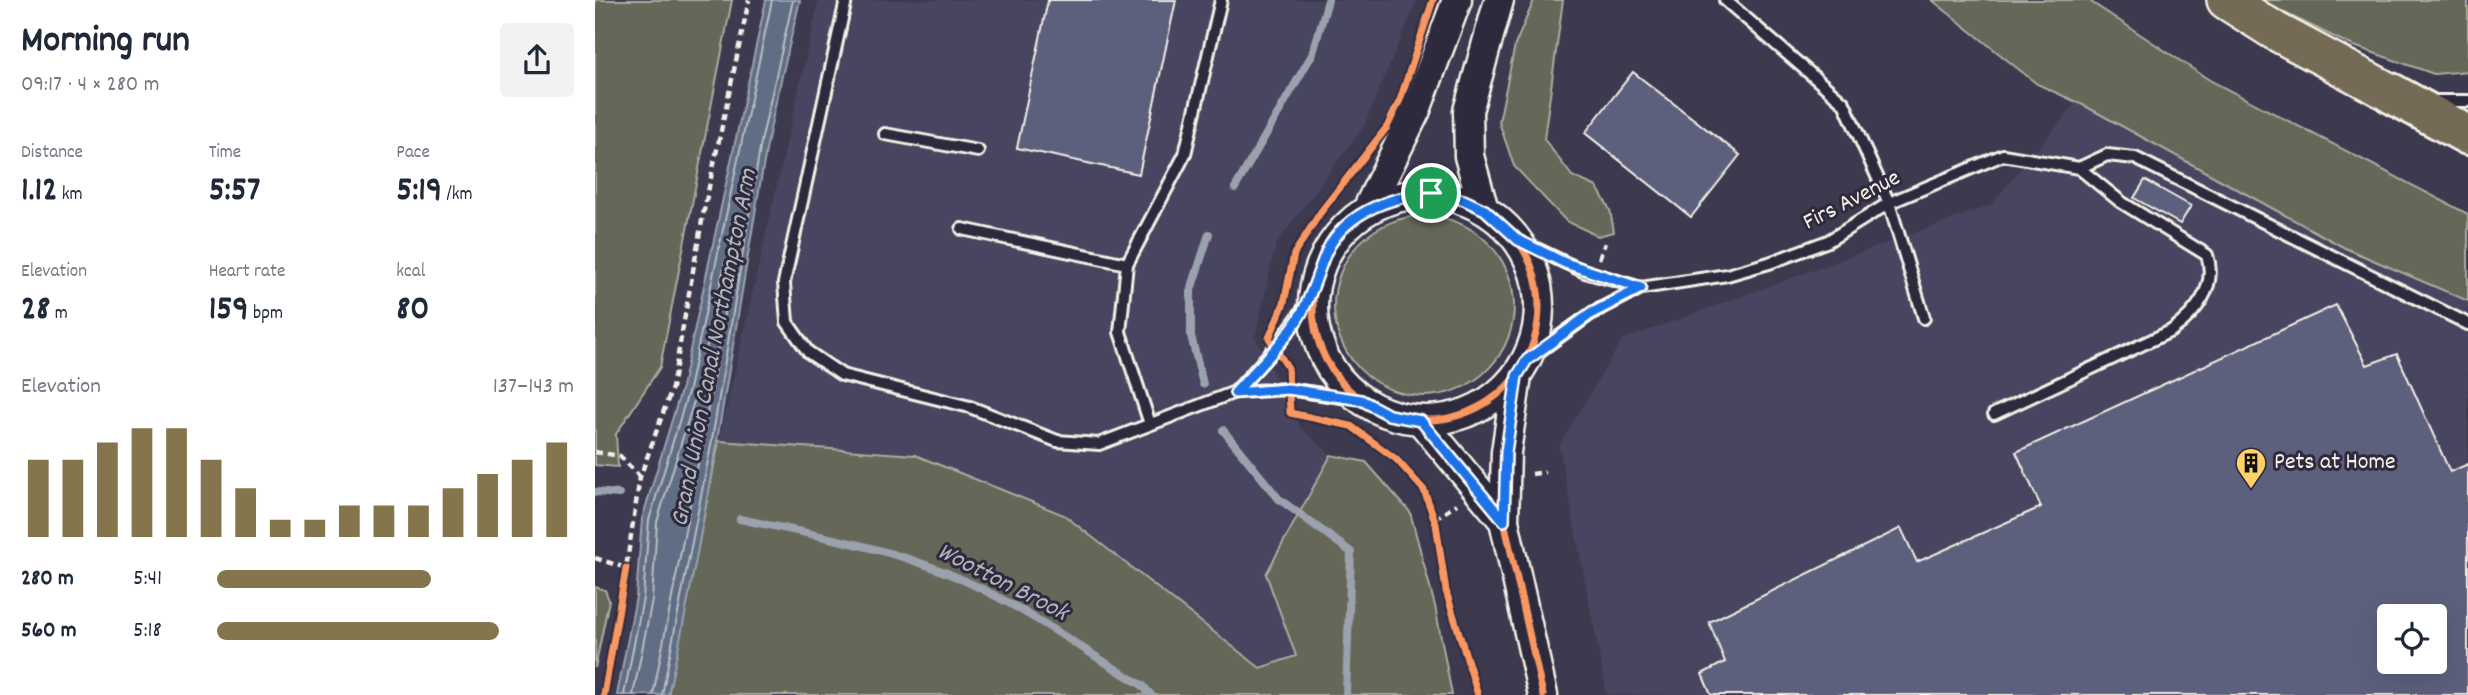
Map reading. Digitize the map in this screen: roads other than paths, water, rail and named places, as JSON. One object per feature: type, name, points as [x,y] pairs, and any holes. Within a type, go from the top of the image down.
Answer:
[{"type":"highway","points":[[2226,0],[2275,31],[2468,135]]},
{"type":"street","points":[[1367,210],[1416,110],[1457,0]]},
{"type":"street","points":[[1485,210],[1469,156],[1468,111],[1499,0]]},
{"type":"street","points":[[1522,368],[1483,406],[1453,418],[1421,421],[1389,415],[1361,400],[1337,378],[1321,351],[1313,319],[1313,293],[1324,257],[1342,230],[1367,210],[1398,197],[1431,193],[1464,200],[1485,210],[1518,240],[1532,266],[1539,297],[1538,329],[1522,368],[1506,452],[1504,521],[1543,695]]},
{"type":"street","points":[[1421,421],[1504,521]]},
{"type":"lane","points":[[846,0],[784,283],[787,322],[808,352],[842,375],[970,407],[1058,441],[1099,444],[1235,393],[1288,389],[1361,400]]},
{"type":"lane","points":[[1150,424],[1120,332],[1127,264],[1185,154],[1221,0]]},
{"type":"lane","points":[[1725,0],[1844,103],[1889,203],[1924,318]]},
{"type":"lane","points":[[2391,93],[2432,101],[2468,100]]},
{"type":"lane","points":[[885,134],[978,151]]},
{"type":"lane","name":"Firs Avenue","points":[[1522,368],[1592,313],[1641,288],[1727,275],[1769,263],[1828,241],[1889,203],[2003,155],[2079,168]]},
{"type":"lane","points":[[1994,414],[2171,331],[2200,305],[2207,288],[2210,262],[2207,255],[2121,202],[2079,168],[2107,155],[2134,158],[2468,324]]},
{"type":"lane","points":[[962,229],[1127,264]]},
{"type":"lane","name":"Firs Avenue","points":[[1518,240],[1585,272],[1641,288]]},
{"type":"lane","points":[[1235,393],[1290,331],[1313,293]]},
{"type":"water","name":"Grand Union Canal Northampton Arm","points":[[766,0],[800,0],[767,145],[683,627],[668,695],[617,695],[636,597],[642,519],[682,387]]},
{"type":"waterway","points":[[1235,188],[1313,53],[1328,0]]},
{"type":"waterway","points":[[1203,384],[1191,336],[1191,290],[1209,234]]},
{"type":"waterway","points":[[1223,430],[1279,499],[1351,552],[1346,695]]},
{"type":"waterway","name":"Wootton Brook","points":[[595,492],[619,494]]},
{"type":"waterway","name":"Wootton Brook","points":[[740,519],[871,548],[973,584],[1142,685],[1151,695]]},
{"type":"place","name":"Pets at Home","points":[[2251,490]]}]
